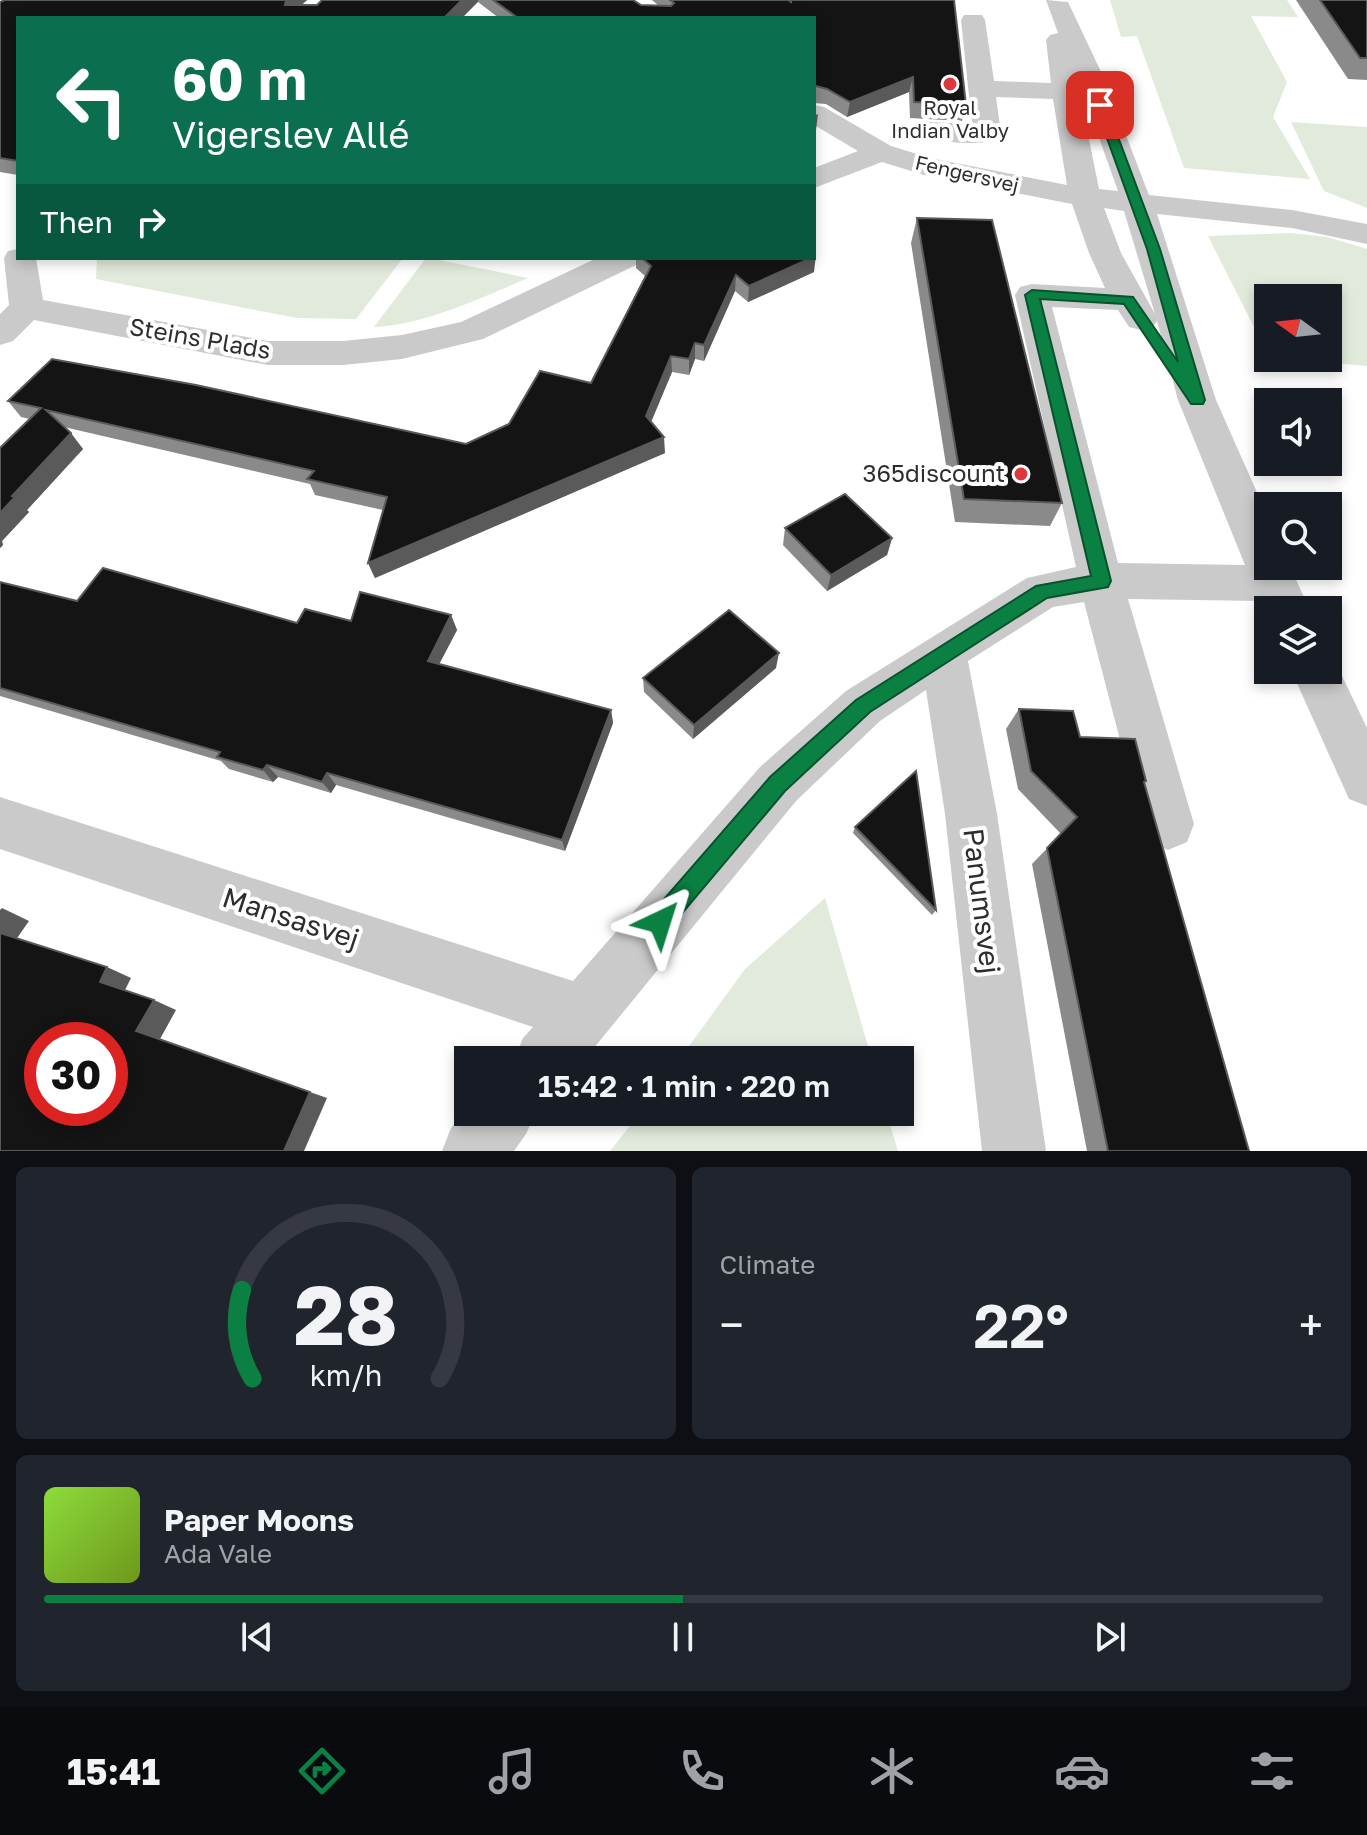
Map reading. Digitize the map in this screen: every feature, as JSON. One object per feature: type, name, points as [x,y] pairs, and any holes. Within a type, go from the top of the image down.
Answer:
[{"type":"street","points":[[1056,1],[1065,92],[1083,197],[1102,248],[1128,300],[1197,400]]},
{"type":"street","points":[[556,1046],[778,784],[863,706],[943,652],[1043,591],[1101,581],[1280,596],[1197,400],[1169,296],[1090,76],[1056,1]]},
{"type":"street","points":[[927,130],[987,134],[973,20]]},
{"type":"street","points":[[981,88],[1065,92]]},
{"type":"street","name":"Fengersvej","points":[[816,114],[881,152],[924,166],[1083,197],[1292,219],[1367,234]]},
{"type":"street","points":[[816,178],[881,152]]},
{"type":"street","points":[[0,333],[27,308],[20,260]]},
{"type":"street","name":"Steins Plads","points":[[27,308],[268,353],[343,353],[402,347],[471,331],[610,264]]},
{"type":"street","points":[[1128,300],[1032,295],[1101,581],[1168,824]]},
{"type":"street","name":"Panumsvej","points":[[943,652],[971,814],[1014,1151]]},
{"type":"street","points":[[1322,684],[1367,782]]},
{"type":"street","name":"Mansasvej","points":[[0,823],[581,1013]]},
{"type":"street","points":[[474,1151],[493,1126]]},
{"type":"green space","points":[[1110,0],[1287,0],[1298,17],[1251,16],[1287,82],[1273,117],[1310,179],[1184,168],[1137,36],[1121,37]]},
{"type":"green space","points":[[1291,122],[1367,127],[1367,208],[1324,191]]},
{"type":"green space","points":[[1291,233],[1327,237],[1367,249],[1367,366],[1342,364],[1342,284],[1254,284],[1254,327],[1208,236]]},
{"type":"green space","points":[[97,260],[401,260],[356,319],[297,318],[96,279]]},
{"type":"green space","points":[[424,260],[528,278],[433,315],[374,327]]},
{"type":"green space","points":[[825,898],[868,1046],[689,1046],[745,969]]},
{"type":"green space","points":[[630,1126],[890,1126],[898,1151],[610,1151]]},
{"type":"building","points":[[286,0],[285,5],[317,5],[322,0],[462,0],[446,16],[16,16],[16,161],[0,158],[0,2]]},
{"type":"building","points":[[493,0],[633,0],[641,5],[671,6],[674,3],[670,0],[954,0],[966,105],[914,102],[913,77],[850,102],[816,86],[816,16],[515,16]]},
{"type":"building","points":[[1320,0],[1367,0],[1367,58],[1360,58]]},
{"type":"building","points":[[917,218],[992,220],[1062,503],[964,499]]},
{"type":"building","points":[[644,260],[807,260],[749,286],[736,275],[704,345],[695,343],[689,359],[671,356],[646,416],[664,437],[368,563],[387,497],[307,479],[314,471],[46,410],[71,433],[0,513],[0,448],[41,408],[8,401],[52,359],[196,385],[466,444],[509,424],[540,371],[591,383],[651,266]]},
{"type":"building","points":[[845,494],[892,538],[831,575],[785,528]]},
{"type":"building","points":[[103,568],[297,623],[305,609],[351,621],[360,592],[451,615],[428,661],[611,710],[562,840],[327,773],[322,782],[267,765],[263,770],[217,757],[220,752],[0,688],[0,582],[77,601]]},
{"type":"building","points":[[729,610],[779,653],[694,725],[643,678]]},
{"type":"building","points":[[1019,709],[1073,711],[1080,737],[1135,739],[1144,782],[1249,1151],[1108,1151],[1047,848],[1077,817],[1031,771]]},
{"type":"building","points":[[916,771],[936,910],[855,827]]},
{"type":"building","points":[[0,933],[107,967],[100,982],[154,1000],[136,1031],[310,1092],[284,1151],[0,1151]]},
{"type":"place","name":"Royal Indian Valby","points":[[950,84]]},
{"type":"place","name":"365discount","points":[[1021,474]]},
{"type":"route","points":[[660,922],[778,784],[863,706],[943,652],[1043,591],[1101,581],[1032,295],[1128,300],[1197,400],[1154,249],[1100,105]]}]
